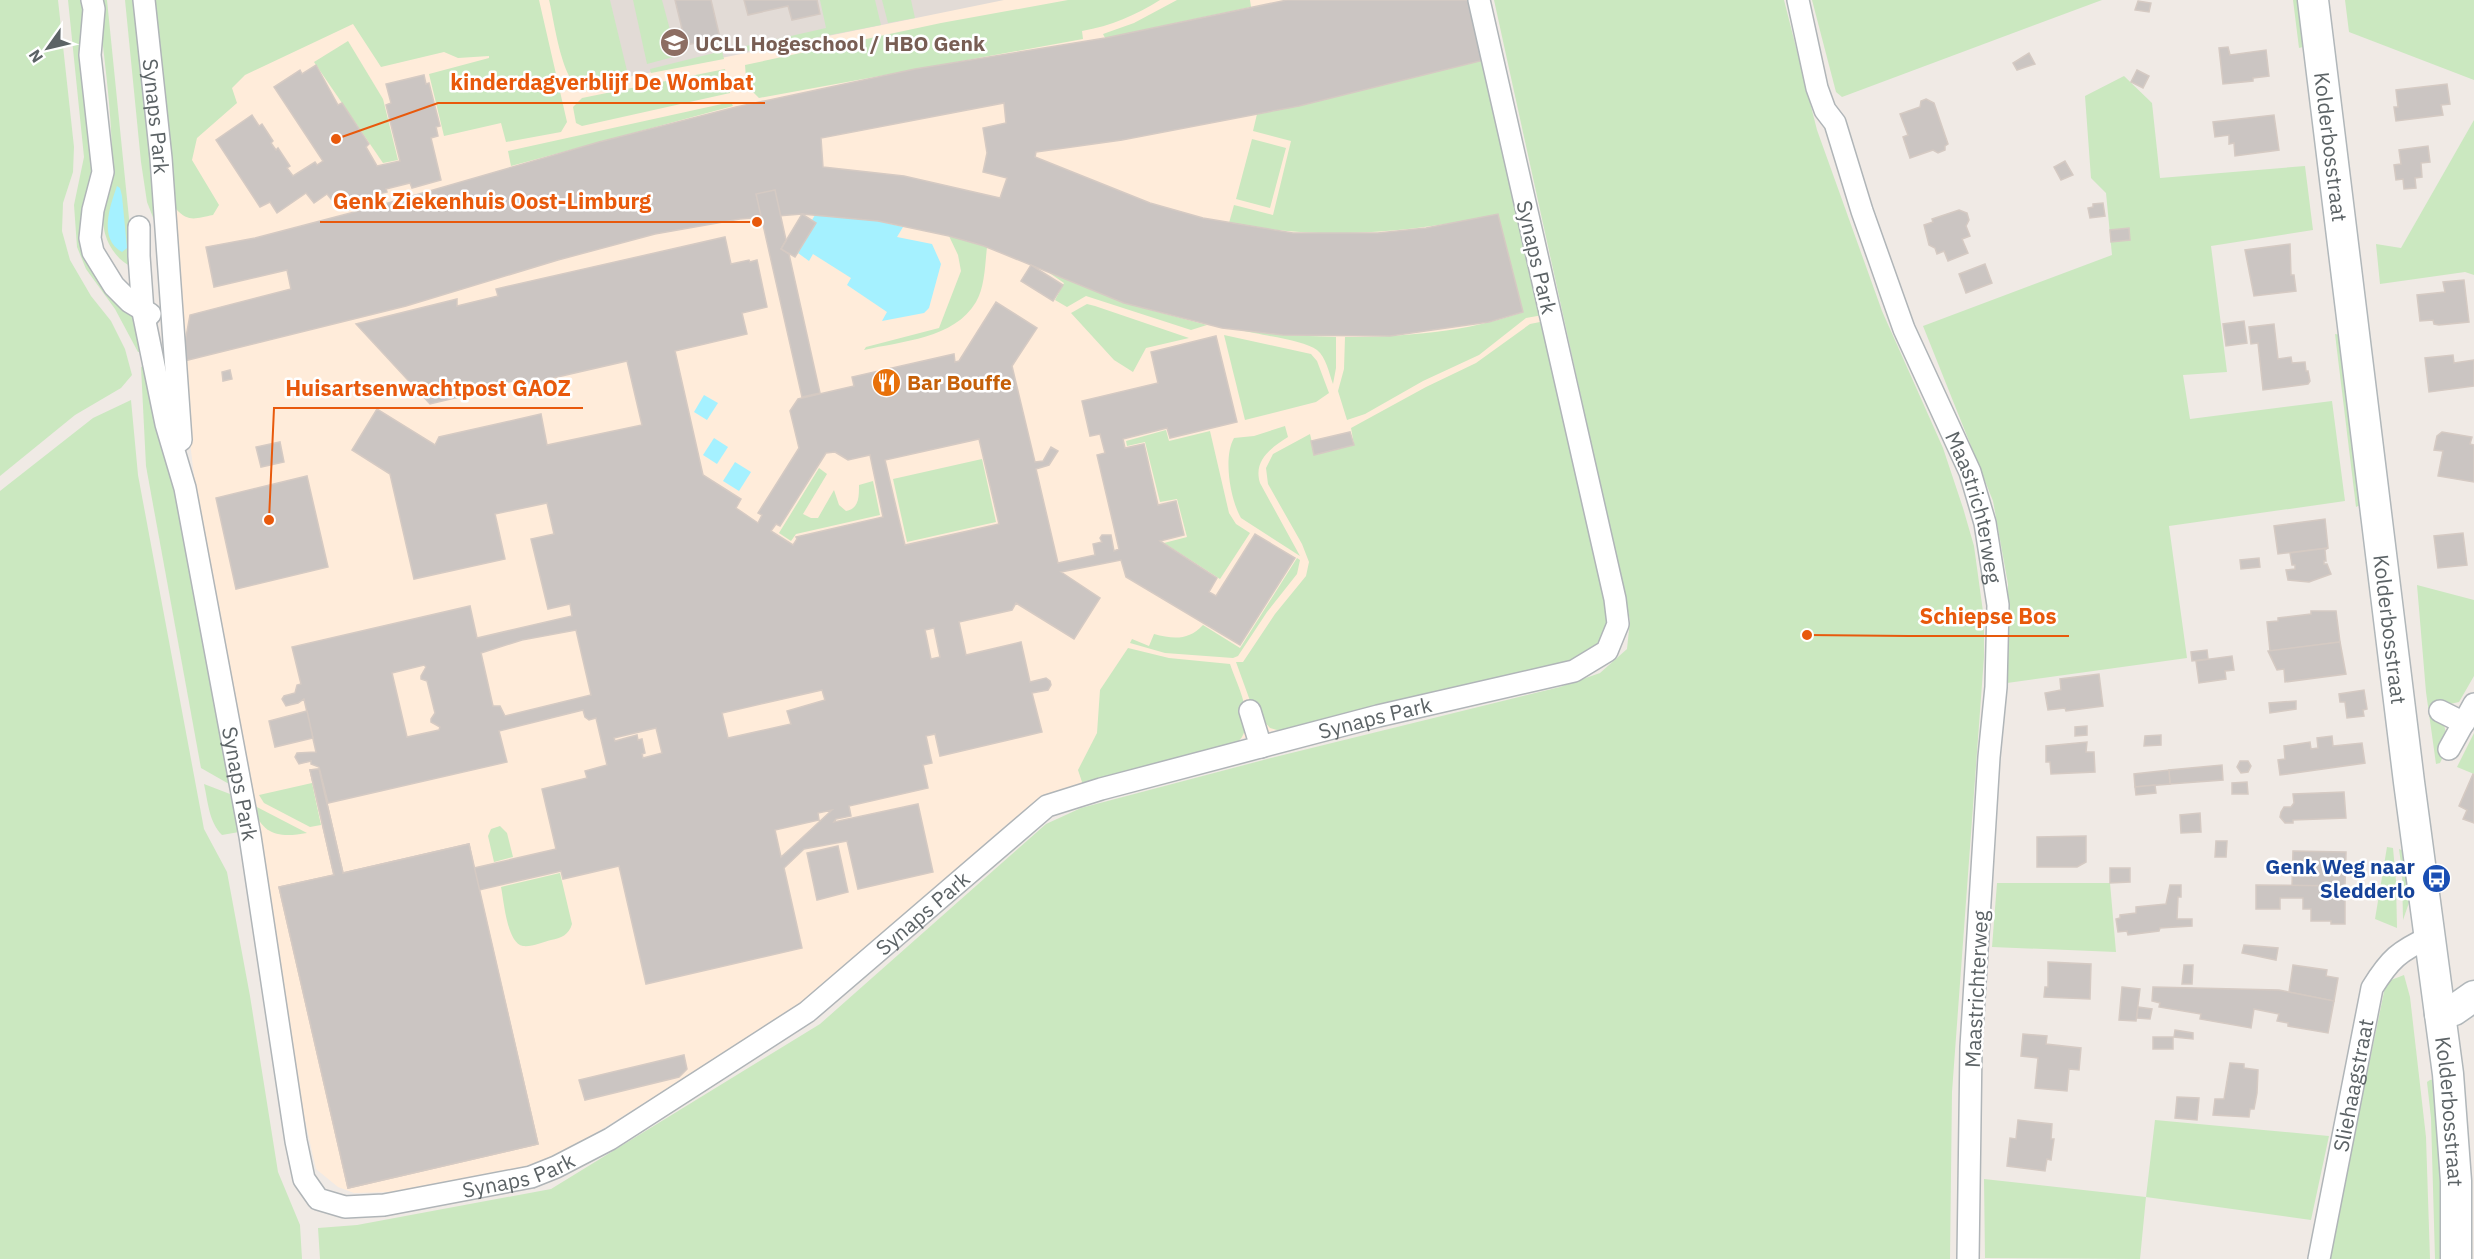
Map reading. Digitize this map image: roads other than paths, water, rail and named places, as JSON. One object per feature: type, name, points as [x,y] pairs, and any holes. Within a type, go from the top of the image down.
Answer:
[{"type":"main road","name":"Kolderbosstraat","points":[[2313,0],[2448,1074],[2455,1169],[2456,1259]]},
{"type":"main road","points":[[2440,1014],[2454,1010],[2474,996]]},
{"type":"street","points":[[92,0],[94,9],[90,55],[103,172],[93,210],[90,238],[93,252],[114,286],[143,312],[173,322]]},
{"type":"street","name":"Synaps Park","points":[[144,0],[161,158],[185,488]]},
{"type":"street","name":"Synaps Park","points":[[139,227],[143,312],[166,424],[185,488],[250,836],[296,1141],[304,1179],[315,1205],[345,1207],[384,1205],[531,1177],[556,1167],[610,1139],[807,1012],[1047,806],[1101,789],[1261,747],[1574,671],[1607,651],[1618,624],[1615,599],[1479,0]]},
{"type":"street","name":"Maastrichterweg","points":[[1798,0],[1824,110],[1835,123],[1862,211],[1904,329],[1970,472],[1985,523],[1998,605],[1996,687],[1989,757],[1971,1047],[1968,1259]]},
{"type":"street","points":[[92,225],[110,258],[128,275],[141,282],[169,285]]},
{"type":"street","points":[[2449,749],[2474,704]]},
{"type":"street","points":[[1250,711],[1261,747]]},
{"type":"street","points":[[2440,711],[2464,723]]},
{"type":"street","name":"Sliehaagstraat","points":[[2319,1259],[2372,988],[2385,967],[2404,949],[2430,937]]},
{"type":"water","points":[[117,186],[122,196],[127,248],[122,252],[110,239],[108,231],[109,212]]},
{"type":"water","points":[[815,215],[878,221],[903,227],[897,237],[932,244],[941,264],[929,308],[924,313],[882,321],[887,312],[847,285],[851,278],[813,254],[809,261],[798,253],[816,223],[812,220]]},
{"type":"water","points":[[704,395],[718,403],[707,420],[694,412]]},
{"type":"water","points":[[714,438],[728,447],[717,464],[703,455]]},
{"type":"water","points":[[735,462],[751,472],[739,491],[723,481]]},
{"type":"place","name":"UCLL Hogeschool / HBO Genk","points":[[674,43]]},
{"type":"place","name":"kinderdagverblijf De Wombat","points":[[336,139]]},
{"type":"place","name":"Genk Ziekenhuis Oost-Limburg","points":[[757,222]]},
{"type":"place","name":"Bar Bouffe","points":[[886,382]]},
{"type":"place","name":"Huisartsenwachtpost GAOZ","points":[[269,520]]},
{"type":"place","name":"Schiepse Bos","points":[[1807,635]]},
{"type":"place","name":"Genk Weg naar Sledderlo","points":[[2436,878]]}]
